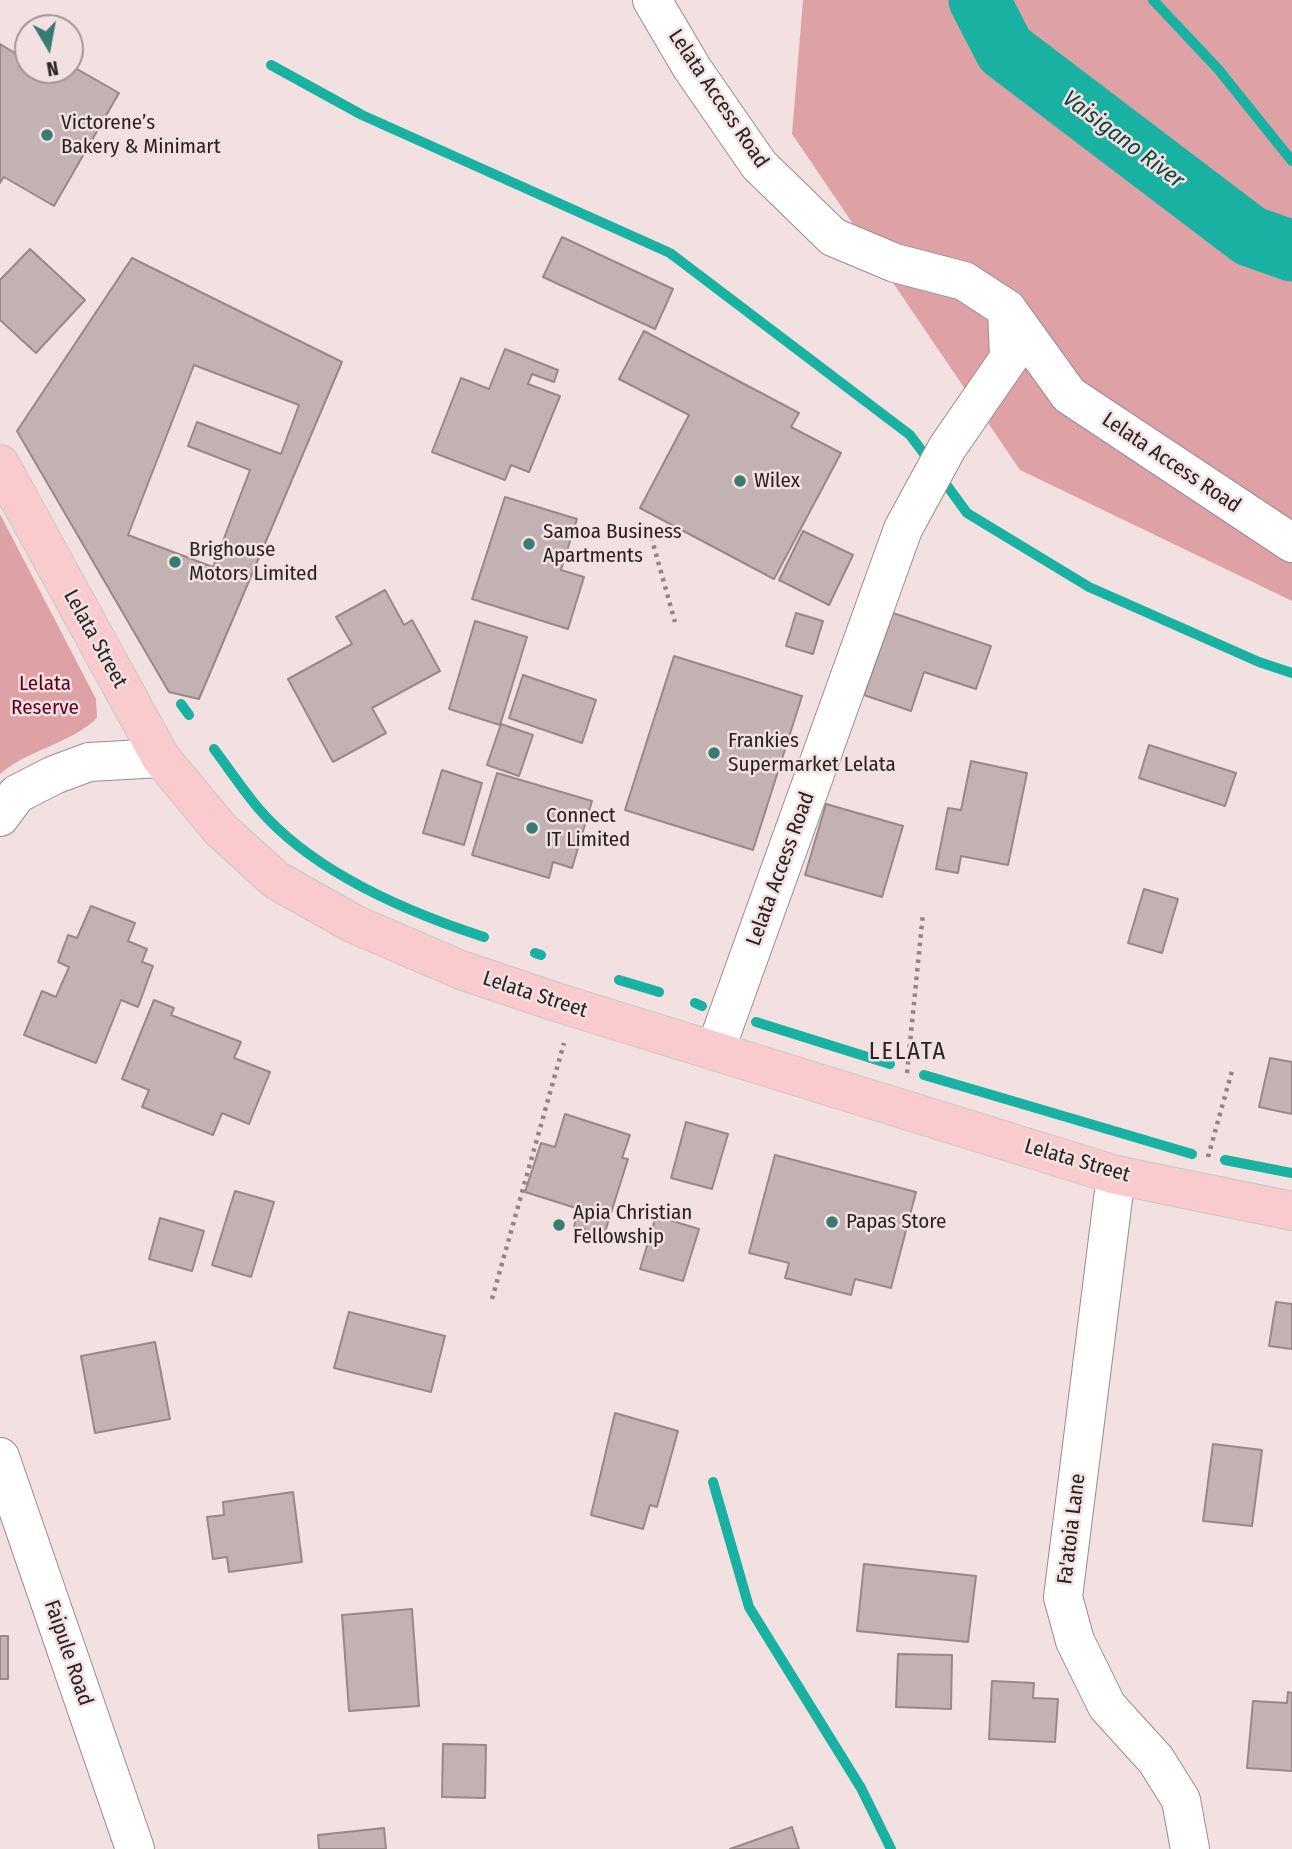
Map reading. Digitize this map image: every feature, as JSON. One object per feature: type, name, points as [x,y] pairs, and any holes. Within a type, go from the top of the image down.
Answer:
[{"type":"main road","name":"Lelata Street","points":[[0,464],[161,758],[220,830],[276,880],[354,924],[461,970],[574,1008],[1116,1175],[1292,1211]]},
{"type":"street","name":"Lelata Access Road","points":[[652,0],[692,68],[759,165],[833,237],[895,263],[964,281],[1007,309],[1069,395],[1292,543]]},
{"type":"street","name":"Lelata Access Road","points":[[715,1051],[903,529],[947,448],[1009,358],[1007,309]]},
{"type":"street","points":[[0,817],[17,794],[54,775],[89,762],[161,758]]},
{"type":"street","name":"Fa'atoia Lane","points":[[1116,1175],[1063,1597],[1074,1641],[1107,1706],[1156,1760],[1181,1800],[1190,1849]]},
{"type":"street","name":"Faipule Road","points":[[0,1457],[135,1849]]},
{"type":"path","points":[[649,529],[676,622]]},
{"type":"path","points":[[903,1109],[923,914]]},
{"type":"path","points":[[492,1298],[574,1008]]},
{"type":"path","points":[[1198,1192],[1232,1071]]},
{"type":"green space","points":[[803,0],[1292,0],[1292,601],[1020,470],[792,134]]},
{"type":"green space","name":"Lelata Reserve","points":[[0,514],[96,699],[97,718],[75,734],[24,758],[0,774]]},
{"type":"building","name":"Victorene’s Bakery & Minimart","points":[[0,44],[14,52],[14,84],[84,84],[84,73],[119,93],[54,206],[4,177],[0,183]]},
{"type":"building","points":[[562,237],[673,289],[655,329],[543,277]]},
{"type":"building","points":[[30,249],[85,300],[36,353],[0,320],[0,280]]},
{"type":"building","name":"Brighouse Motors Limited","points":[[132,258],[342,362],[199,699],[169,692],[17,431]]},
{"type":"building","name":"Wilex","points":[[644,331],[799,413],[791,427],[841,453],[774,579],[640,508],[689,415],[619,379]]},
{"type":"building","points":[[505,349],[558,370],[554,382],[532,374],[528,384],[560,396],[529,472],[511,465],[505,480],[432,452],[461,378],[489,389]]},
{"type":"building","points":[[194,365],[299,405],[281,454],[197,422],[188,446],[250,470],[213,567],[128,535]]},
{"type":"building","name":"Samoa Business Apartments","points":[[505,497],[577,519],[561,570],[584,577],[568,629],[472,599]]},
{"type":"building","points":[[803,531],[853,555],[829,605],[779,580]]},
{"type":"building","points":[[385,590],[404,625],[412,620],[440,671],[372,708],[386,733],[333,762],[288,679],[352,644],[336,617]]},
{"type":"building","points":[[796,613],[823,621],[813,654],[786,646]]},
{"type":"building","points":[[893,613],[991,646],[976,689],[924,672],[911,711],[864,695]]},
{"type":"building","points":[[475,621],[527,637],[500,725],[449,709]]},
{"type":"building","name":"Frankies Supermarket Lelata","points":[[674,656],[802,696],[753,850],[625,810]]},
{"type":"building","points":[[523,675],[596,700],[582,743],[509,718]]},
{"type":"building","points":[[501,724],[533,735],[519,776],[487,765]]},
{"type":"building","points":[[1149,745],[1236,773],[1225,806],[1139,778]]},
{"type":"building","points":[[971,761],[1027,773],[1008,865],[961,856],[958,873],[936,869],[948,808],[961,810]]},
{"type":"building","points":[[442,770],[482,783],[464,845],[423,833]]},
{"type":"building","name":"Connect IT Limited","points":[[497,773],[592,801],[572,868],[553,862],[549,878],[472,855]]},
{"type":"building","points":[[826,804],[903,826],[882,897],[805,875]]},
{"type":"building","points":[[1144,889],[1178,899],[1162,953],[1128,943]]},
{"type":"building","points":[[91,906],[135,923],[128,941],[147,949],[142,962],[153,966],[138,1007],[121,1000],[96,1063],[24,1035],[42,991],[56,997],[69,967],[58,962],[68,935],[77,938]]},
{"type":"building","points":[[154,1000],[174,1008],[171,1015],[241,1042],[234,1058],[270,1072],[249,1124],[222,1113],[213,1135],[142,1107],[149,1090],[122,1079]]},
{"type":"building","points":[[1270,1058],[1292,1062],[1292,1114],[1259,1107]]},
{"type":"building","points":[[565,1114],[630,1135],[622,1158],[628,1159],[604,1235],[574,1226],[579,1209],[525,1192],[541,1143],[555,1147]]},
{"type":"building","points":[[686,1122],[728,1134],[712,1189],[671,1178]]},
{"type":"building","name":"Papas Store","points":[[775,1155],[916,1192],[891,1288],[855,1279],[851,1295],[785,1278],[789,1263],[749,1253]]},
{"type":"building","points":[[235,1191],[274,1202],[251,1277],[212,1265]]},
{"type":"building","points":[[656,1216],[699,1229],[683,1281],[640,1269]]},
{"type":"building","points":[[160,1218],[204,1231],[192,1271],[149,1259]]},
{"type":"building","points":[[1276,1302],[1292,1304],[1292,1349],[1269,1346]]},
{"type":"building","points":[[349,1312],[445,1336],[431,1392],[334,1368]]},
{"type":"building","points":[[155,1342],[170,1419],[95,1433],[81,1356]]},
{"type":"building","points":[[615,1413],[678,1431],[657,1507],[650,1505],[643,1529],[591,1515]]},
{"type":"building","points":[[1213,1444],[1262,1450],[1252,1526],[1203,1521]]},
{"type":"building","points":[[293,1492],[302,1562],[229,1572],[227,1557],[213,1559],[207,1517],[224,1515],[223,1502]]},
{"type":"building","points":[[864,1564],[976,1576],[968,1642],[857,1631]]},
{"type":"building","points":[[412,1609],[419,1706],[349,1711],[342,1615]]},
{"type":"building","points":[[0,1636],[8,1636],[8,1679],[0,1679]]},
{"type":"building","points":[[898,1654],[952,1655],[951,1709],[896,1707]]},
{"type":"building","points":[[992,1681],[1034,1683],[1033,1698],[1058,1699],[1055,1742],[989,1739]]},
{"type":"building","points":[[1288,1692],[1292,1693],[1292,1771],[1247,1768],[1253,1701],[1287,1703]]},
{"type":"building","points":[[443,1744],[486,1745],[485,1798],[442,1797]]},
{"type":"building","points":[[792,1827],[799,1849],[730,1849]]},
{"type":"building","points":[[384,1828],[386,1849],[319,1849],[318,1835]]},
{"type":"waterway","name":"Vaisigano River","points":[[979,0],[1005,50],[1250,236],[1292,251]]},
{"type":"waterway","points":[[1153,0],[1218,69],[1292,161]]},
{"type":"waterway","points":[[271,65],[362,115],[670,253],[910,435],[931,463]]},
{"type":"waterway","points":[[940,476],[967,513],[1089,587],[1259,662],[1292,673]]},
{"type":"waterway","points":[[181,704],[189,715]]},
{"type":"waterway","points":[[214,749],[259,809],[281,832],[334,871],[393,902],[484,937]]},
{"type":"waterway","points":[[535,953],[541,955]]},
{"type":"waterway","points":[[619,980],[659,992]]},
{"type":"waterway","points":[[695,1003],[702,1006]]},
{"type":"waterway","points":[[756,1022],[890,1064]]},
{"type":"waterway","points":[[924,1075],[1192,1154]]},
{"type":"waterway","points":[[1225,1160],[1292,1173]]},
{"type":"waterway","points":[[713,1482],[749,1607],[861,1788],[891,1849]]},
{"type":"place","name":"Victorene’s Bakery & Minimart","points":[[47,135]]},
{"type":"place","name":"Wilex","points":[[740,481]]},
{"type":"place","name":"Samoa Business Apartments","points":[[529,544]]},
{"type":"place","name":"Brighouse Motors Limited","points":[[175,562]]},
{"type":"place","name":"Frankies Supermarket Lelata","points":[[714,753]]},
{"type":"place","name":"Connect IT Limited","points":[[532,828]]},
{"type":"place","name":"Papas Store","points":[[832,1222]]},
{"type":"place","name":"Apia Christian Fellowship","points":[[559,1225]]},
{"type":"district","name":"LELATA","points":[[908,1052]]}]
